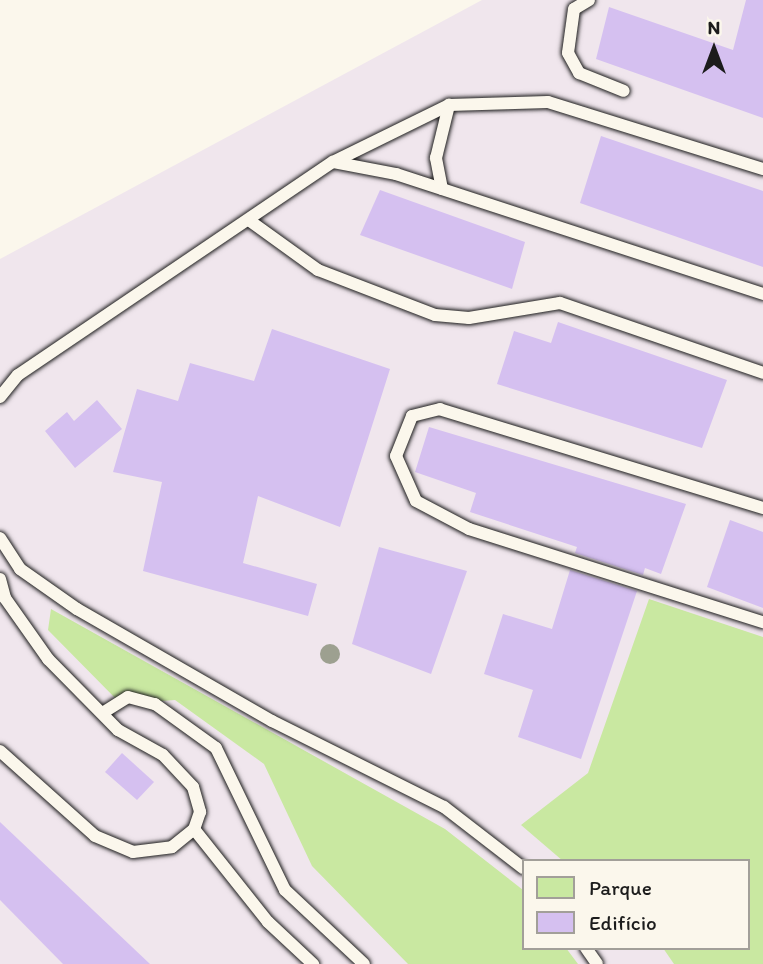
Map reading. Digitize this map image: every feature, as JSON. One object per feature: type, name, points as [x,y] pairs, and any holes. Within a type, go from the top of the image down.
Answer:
[{"type":"lane","points":[[589,0],[573,9],[568,53],[579,73],[624,91]]},
{"type":"lane","points":[[0,397],[18,374],[250,221],[333,162],[449,105],[548,102],[763,169]]},
{"type":"lane","points":[[442,189],[436,158],[449,105]]},
{"type":"lane","points":[[333,162],[442,189],[763,295]]},
{"type":"lane","points":[[250,221],[318,270],[435,315],[469,318],[560,303],[763,373]]},
{"type":"lane","points":[[763,508],[440,409],[412,416],[396,456],[416,501],[469,529],[763,622]]},
{"type":"lane","points":[[0,538],[20,569],[77,609],[272,721],[443,807],[522,867]]},
{"type":"lane","points":[[0,579],[5,598],[48,659],[104,712],[118,730],[163,755],[193,787],[200,812],[194,829],[172,847],[133,852],[95,836],[0,751]]},
{"type":"lane","points":[[104,712],[128,697],[155,704],[216,748],[285,890],[364,964]]},
{"type":"lane","points":[[194,829],[268,922],[313,964]]},
{"type":"shaded area","points":[[482,0],[763,0],[763,964],[0,964],[0,259]]},
{"type":"green space","points":[[649,599],[763,637],[763,964],[674,964],[664,950],[749,950],[749,859],[561,859],[521,825],[588,773]]},
{"type":"green space","points":[[51,609],[445,829],[522,889],[522,950],[568,950],[578,964],[408,964],[312,866],[264,764],[175,700],[121,704],[48,630]]},
{"type":"building","points":[[746,0],[763,0],[763,118],[596,59],[609,7],[733,50]]},
{"type":"building","points":[[601,136],[763,191],[763,267],[580,203]]},
{"type":"building","points":[[380,190],[525,242],[512,289],[360,235]]},
{"type":"building","points":[[558,322],[727,380],[702,448],[497,384],[514,331],[551,343]]},
{"type":"building","points":[[272,329],[390,369],[340,527],[258,496],[243,563],[317,584],[308,616],[143,571],[162,482],[113,472],[137,389],[178,401],[190,363],[254,381]]},
{"type":"building","points":[[97,400],[122,429],[75,468],[45,431],[67,412],[74,421]]},
{"type":"building","points":[[429,427],[686,504],[661,574],[645,568],[643,575],[575,553],[577,547],[470,512],[476,493],[415,472]]},
{"type":"building","points":[[730,520],[763,532],[763,608],[707,587]]},
{"type":"building","points":[[379,547],[467,571],[431,674],[352,644]]},
{"type":"building","points":[[570,570],[637,591],[581,759],[518,737],[533,690],[484,674],[503,614],[552,629]]},
{"type":"building","points":[[122,753],[154,782],[137,800],[105,772]]},
{"type":"building","points":[[0,822],[150,964],[63,964],[0,900]]}]
